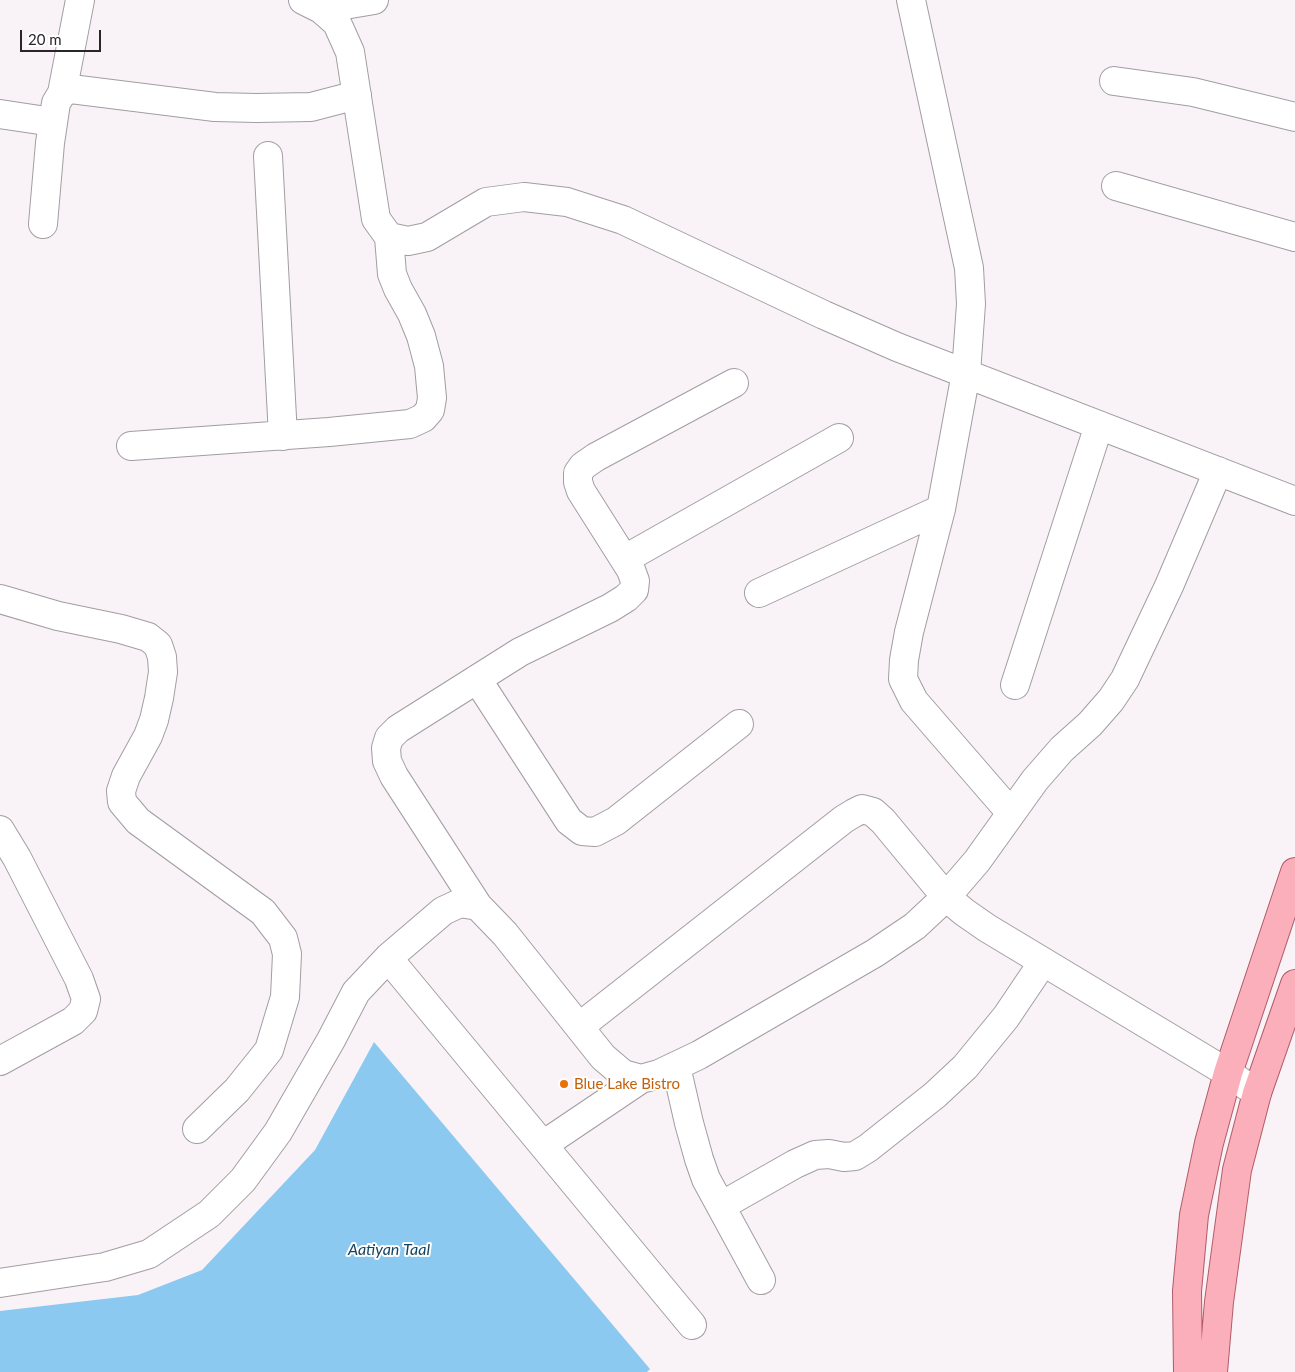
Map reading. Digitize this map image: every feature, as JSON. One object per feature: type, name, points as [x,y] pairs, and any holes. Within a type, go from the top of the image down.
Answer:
[{"type":"main road","points":[[1188,1372],[1187,1291],[1194,1215],[1228,1073],[1295,872]]},
{"type":"main road","points":[[1212,1372],[1219,1302],[1238,1170],[1257,1093],[1295,984]]},
{"type":"street","points":[[44,224],[56,103],[62,93],[80,0]]},
{"type":"street","points":[[312,4],[374,0]]},
{"type":"street","points":[[911,0],[969,268],[971,304],[966,373],[941,509],[909,632],[903,679],[914,701],[1011,813]]},
{"type":"street","points":[[131,446],[283,436],[410,424],[423,418],[430,410],[432,398],[427,359],[421,336],[392,274],[389,236],[376,219],[350,52],[336,23],[312,4]]},
{"type":"street","points":[[1114,81],[1186,90],[1295,117]]},
{"type":"street","points":[[62,93],[71,89],[215,107],[283,108],[311,107],[357,95]]},
{"type":"street","points":[[0,114],[53,122]]},
{"type":"street","points":[[268,156],[283,436]]},
{"type":"street","points":[[1116,186],[1295,237]]},
{"type":"street","points":[[389,236],[408,241],[427,237],[486,202],[524,197],[567,202],[623,220],[897,347],[1295,501]]},
{"type":"street","points":[[641,1079],[623,1074],[603,1058],[505,934],[478,906],[394,776],[387,761],[386,748],[389,738],[398,729],[520,652],[610,608],[626,598],[634,590],[635,581],[631,570],[581,491],[578,473],[583,466],[596,457],[734,383]]},
{"type":"street","points":[[1015,685],[1099,425]]},
{"type":"street","points":[[625,559],[839,438]]},
{"type":"street","points":[[543,1145],[641,1079],[659,1074],[699,1055],[876,953],[915,926],[946,897],[977,861],[1035,780],[1062,749],[1090,724],[1111,700],[1125,679],[1169,586],[1218,472]]},
{"type":"street","points":[[759,593],[941,509]]},
{"type":"street","points":[[0,599],[58,616],[122,629],[148,637],[158,645],[162,657],[163,672],[154,720],[148,736],[126,776],[121,791],[122,802],[138,821],[263,912],[283,938],[286,954],[285,996],[269,1050],[237,1090],[197,1129]]},
{"type":"street","points":[[477,679],[569,821],[582,830],[595,832],[616,821],[739,724]]},
{"type":"street","points":[[579,1026],[844,819],[862,810],[873,812],[884,821],[946,897],[964,912],[987,928],[1228,1073],[1257,1093]]},
{"type":"street","points":[[0,830],[17,858],[79,979],[86,999],[83,1011],[73,1021],[0,1062]]},
{"type":"street","points":[[0,1283],[105,1267],[149,1254],[209,1214],[244,1180],[278,1132],[331,1040],[356,992],[388,958],[443,911],[460,903],[478,906]]},
{"type":"street","points":[[388,958],[692,1325]]},
{"type":"street","points":[[721,1206],[794,1164],[815,1155],[854,1156],[868,1148],[935,1095],[965,1067],[1006,1017],[1043,962]]},
{"type":"street","points":[[676,1066],[698,1159],[706,1179],[761,1280]]},
{"type":"water","name":"Aatiyan Taal","points":[[374,1042],[650,1369],[647,1372],[0,1372],[0,1311],[138,1295],[202,1270],[315,1150]]},
{"type":"place","name":"Blue Lake Bistro","points":[[564,1084]]}]
